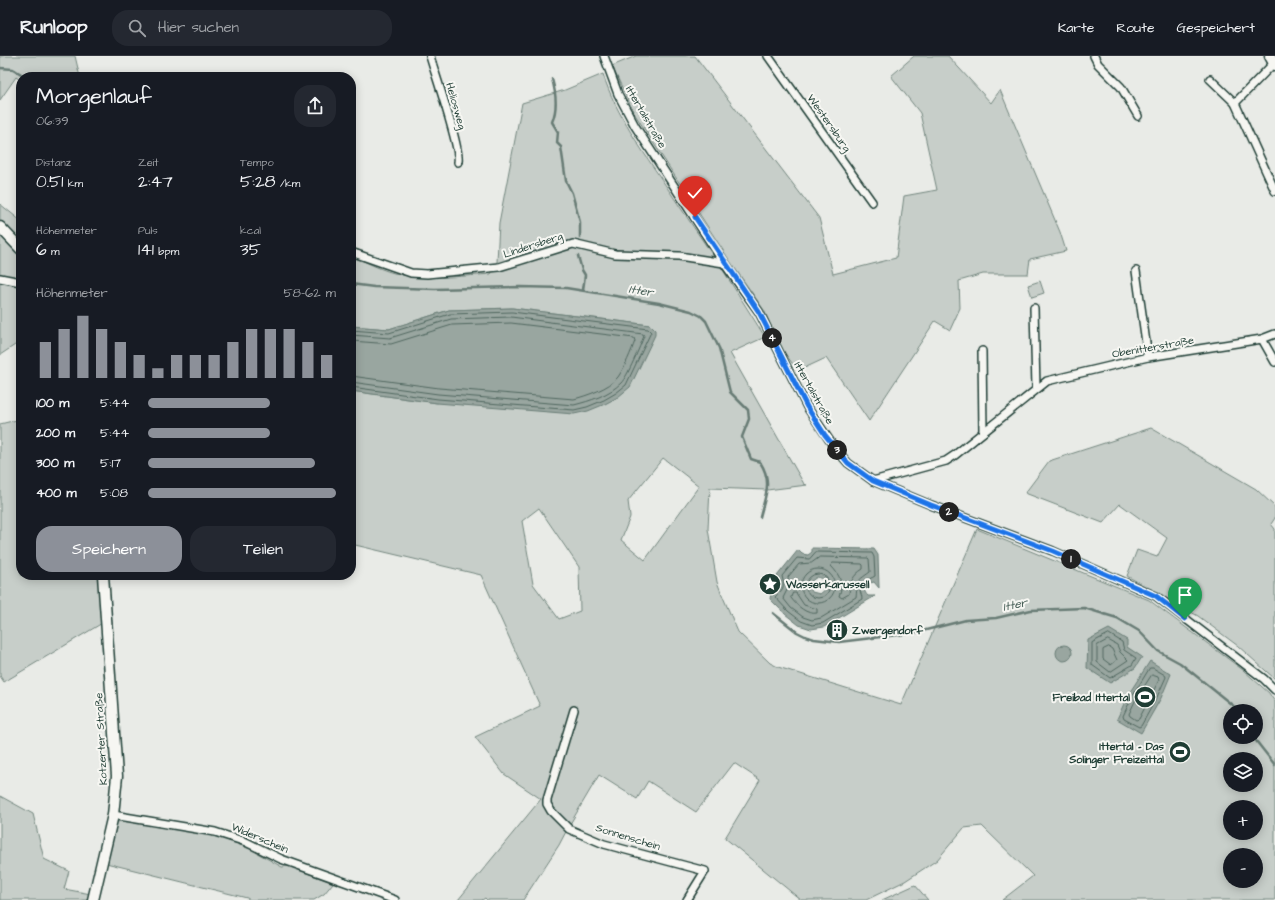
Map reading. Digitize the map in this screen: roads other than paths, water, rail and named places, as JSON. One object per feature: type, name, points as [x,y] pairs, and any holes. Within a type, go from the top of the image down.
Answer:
[{"type":"street","name":"Heliosweg","points":[[430,56],[455,140],[459,158],[458,162]]},
{"type":"street","name":"Ittertalstraße","points":[[604,56],[618,94],[635,126],[724,263],[759,312],[807,407],[825,435],[848,463],[873,481],[931,505],[1053,551],[1156,596],[1264,678],[1275,690]]},
{"type":"street","name":"Westersburg","points":[[768,56],[872,202]]},
{"type":"street","points":[[1094,56],[1098,64],[1121,87],[1138,116]]},
{"type":"street","points":[[1235,103],[1273,61]]},
{"type":"street","points":[[1210,79],[1235,103],[1275,191]]},
{"type":"street","points":[[0,227],[16,244]]},
{"type":"street","name":"Lindersberg","points":[[356,254],[411,273],[427,274],[499,267],[573,244],[615,254],[679,256],[724,263]]},
{"type":"street","points":[[1136,271],[1148,357]]},
{"type":"street","points":[[0,278],[16,281]]},
{"type":"street","points":[[1034,308],[1036,388]]},
{"type":"street","name":"Obenitterstraße","points":[[873,481],[946,461],[1036,388],[1047,381],[1148,357],[1262,339],[1275,334]]},
{"type":"street","points":[[1262,339],[1275,362]]},
{"type":"street","points":[[982,350],[983,432]]},
{"type":"street","name":"Kotzerter Straße","points":[[93,900],[113,816],[117,776],[103,580]]},
{"type":"street","name":"Sonnenschein","points":[[574,710],[547,800],[547,804],[551,811],[569,828],[604,844],[705,871],[687,900]]},
{"type":"street","name":"Widerschein","points":[[113,816],[215,832],[246,842],[281,859],[395,900]]},
{"type":"water","points":[[512,308],[650,325],[655,330],[655,335],[630,387],[618,397],[605,404],[588,411],[574,414],[437,403],[356,392],[356,326],[389,329],[449,310]]},
{"type":"water","points":[[812,548],[874,549],[878,555],[879,588],[874,582],[867,584],[864,590],[868,596],[875,596],[824,627],[811,629],[799,625],[770,599],[771,593],[778,590],[780,583],[777,576],[798,550],[802,554],[808,555],[812,552]],"holes":[[[817,577],[822,578],[826,587],[826,589],[820,594],[812,592],[810,587],[810,582]]]},
{"type":"water","points":[[1109,629],[1127,640],[1127,647],[1142,657],[1135,668],[1110,683],[1087,668],[1088,640]]},
{"type":"water","points":[[1064,645],[1070,647],[1072,653],[1070,659],[1064,661],[1058,659],[1056,653],[1058,647]]},
{"type":"water","name":"Freibad Ittertal","points":[[1150,661],[1171,674],[1161,698],[1141,733],[1117,719],[1128,695]]},
{"type":"waterway","name":"Itter","points":[[0,68],[13,69],[18,72]]},
{"type":"waterway","points":[[552,79],[556,100],[552,122],[558,132],[557,143],[561,147],[566,181],[572,193],[580,222],[580,238]]},
{"type":"waterway","points":[[578,256],[585,275],[583,290]]},
{"type":"waterway","name":"Itter","points":[[356,285],[374,287],[435,289],[520,287],[566,288],[659,303],[691,311],[701,316],[706,321],[719,348],[730,392],[748,410],[749,419],[742,437],[751,459],[760,462],[764,469],[767,483],[766,496],[760,517]]},
{"type":"waterway","name":"Itter","points":[[773,613],[797,632],[805,636],[814,639],[839,642],[914,633],[966,620],[996,618],[1031,610],[1084,608],[1117,618],[1139,631],[1158,651],[1180,663],[1231,704]]},
{"type":"waterway","name":"Itter","points":[[1258,744],[1275,765]]},
{"type":"place","name":"Wasserkarussell","points":[[770,584]]},
{"type":"place","name":"Zwergendorf","points":[[837,630]]},
{"type":"place","name":"Freibad Ittertal","points":[[1145,697]]},
{"type":"place","name":"Ittertal - Das Solinger Freizeittal","points":[[1180,752]]}]
